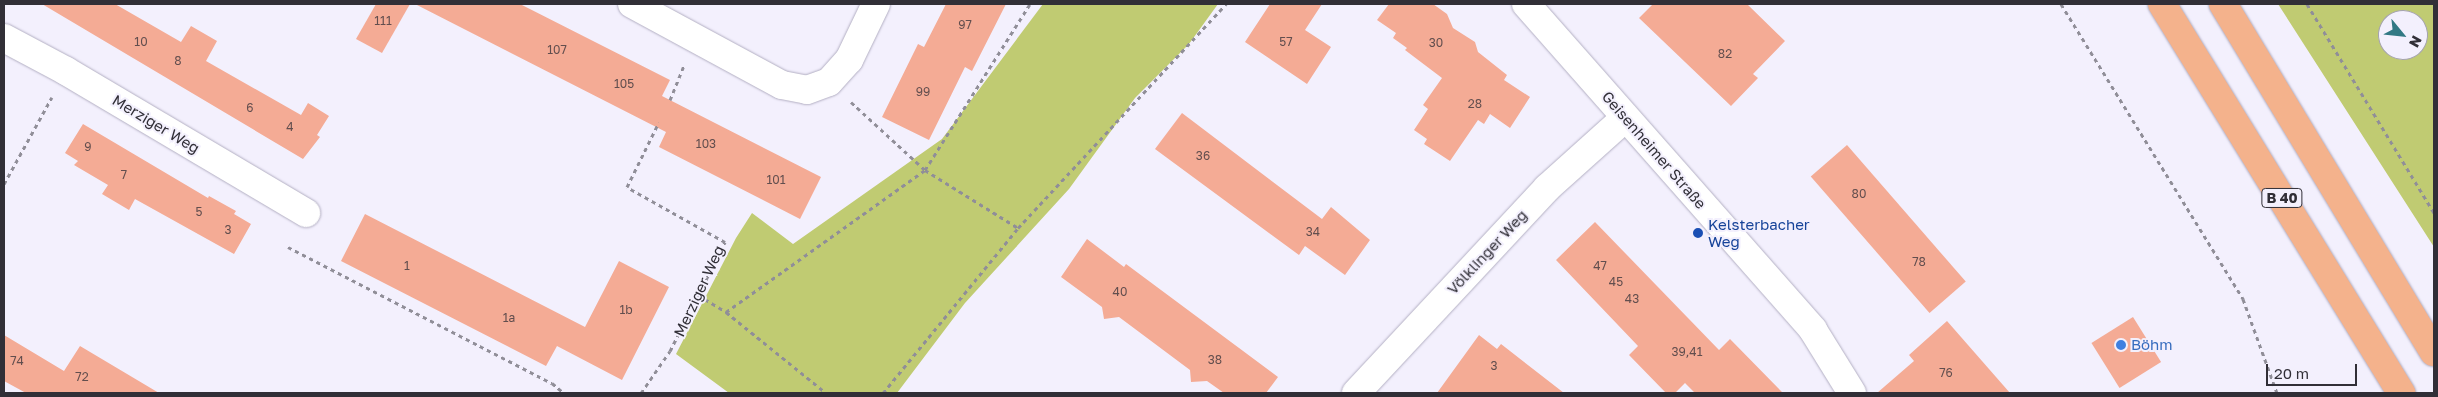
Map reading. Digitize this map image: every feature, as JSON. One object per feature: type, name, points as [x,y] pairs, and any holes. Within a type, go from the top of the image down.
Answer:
[{"type":"highway","name":"B 40","points":[[2162,4],[2400,393]]},
{"type":"highway","points":[[2223,4],[2434,352]]},
{"type":"street","points":[[632,4],[782,85],[807,90],[829,82],[849,60],[876,4]]},
{"type":"street","name":"Geisenheimer Straße","points":[[1526,4],[1813,330],[1852,393]]},
{"type":"street","name":"Merziger Weg","points":[[4,38],[66,71],[306,213]]},
{"type":"street","name":"Völklinger Weg","points":[[1356,393],[1547,188],[1625,118]]},
{"type":"path","points":[[726,312],[925,170],[1030,4]]},
{"type":"path","points":[[883,393],[1018,228],[1226,4]]},
{"type":"path","points":[[2061,4],[2243,300],[2278,393]]},
{"type":"path","points":[[2306,4],[2434,213]]},
{"type":"path","points":[[670,100],[694,39]]},
{"type":"path","points":[[4,184],[66,71]]},
{"type":"path","points":[[829,82],[925,170],[1018,228]]},
{"type":"path","name":"Merziger Weg","points":[[641,393],[670,351],[724,242],[627,187],[659,122]]},
{"type":"path","points":[[288,247],[300,255],[552,383],[564,393]]},
{"type":"path","points":[[698,295],[726,312],[826,393]]},
{"type":"green space","points":[[1043,4],[1218,4],[1189,44],[1135,98],[1069,189],[965,303],[897,393],[729,393],[676,354],[736,238],[752,213],[793,244],[942,139]]},
{"type":"green space","points":[[2278,4],[2434,4],[2434,247]]},
{"type":"building","points":[[42,4],[115,4],[181,42],[191,26],[217,41],[206,61],[301,115],[308,103],[329,116],[317,135],[320,137],[303,159]]},
{"type":"building","points":[[376,4],[410,4],[382,53],[356,39]]},
{"type":"building","points":[[415,4],[520,4],[670,80],[662,96],[821,177],[800,219],[659,147],[666,132]]},
{"type":"building","points":[[946,4],[1006,4],[972,71],[965,67],[929,140],[882,117],[918,44],[924,47]]},
{"type":"building","points":[[1270,4],[1322,4],[1305,30],[1331,47],[1307,84],[1245,42]]},
{"type":"building","points":[[1389,4],[1433,4],[1447,14],[1453,28],[1475,42],[1478,52],[1507,75],[1504,80],[1530,97],[1510,128],[1490,114],[1484,124],[1478,120],[1450,161],[1424,144],[1427,139],[1414,130],[1428,109],[1423,105],[1442,78],[1405,50],[1407,48],[1393,38],[1396,33],[1377,20]]},
{"type":"building","points":[[1653,4],[1747,4],[1785,41],[1753,74],[1758,78],[1731,106],[1639,18]]},
{"type":"building","points":[[1182,113],[1322,219],[1331,207],[1370,240],[1345,275],[1305,246],[1299,255],[1155,149]]},
{"type":"building","points":[[83,124],[208,198],[209,196],[236,211],[234,214],[251,224],[234,254],[135,199],[129,210],[102,194],[108,185],[74,165],[78,161],[65,153]]},
{"type":"building","points":[[1847,145],[1966,282],[1930,313],[1811,176]]},
{"type":"building","points":[[365,214],[585,327],[619,261],[669,287],[622,380],[557,346],[546,366],[341,261]]},
{"type":"building","points":[[1595,222],[1719,350],[1730,339],[1783,393],[1695,393],[1685,383],[1675,393],[1666,393],[1629,355],[1638,346],[1556,260]]},
{"type":"building","points":[[1087,239],[1124,267],[1126,264],[1278,377],[1266,393],[1224,393],[1207,381],[1191,382],[1190,370],[1119,317],[1104,319],[1102,307],[1061,277]]},
{"type":"building","points":[[2133,317],[2161,362],[2120,388],[2091,343]]},
{"type":"building","points":[[1947,321],[2010,393],[1877,393],[1914,361],[1909,355]]},
{"type":"building","points":[[4,335],[64,371],[80,346],[159,393],[26,393],[4,381]]},
{"type":"building","points":[[1479,335],[1497,349],[1501,344],[1564,393],[1437,393]]},
{"type":"place","name":"Kelsterbacher Weg","points":[[1698,233]]},
{"type":"place","name":"Böhm","points":[[2121,345]]}]
